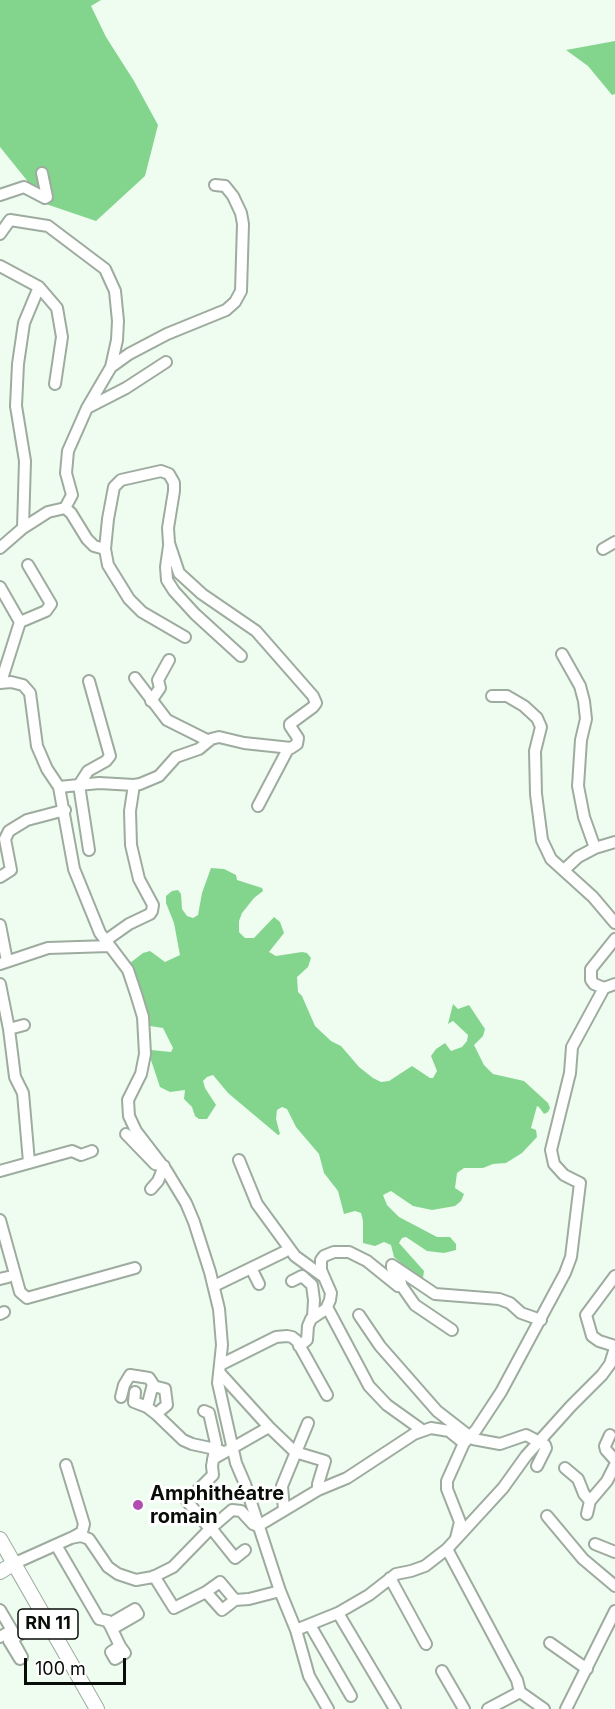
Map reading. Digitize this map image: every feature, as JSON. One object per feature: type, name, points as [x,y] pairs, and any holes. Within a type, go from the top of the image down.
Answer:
[{"type":"main road","name":"RN 11","points":[[0,1539],[97,1709]]},
{"type":"main road","points":[[0,1572],[13,1564]]},
{"type":"street","points":[[0,195],[24,188],[47,197],[42,173]]},
{"type":"street","points":[[111,368],[129,354],[166,334],[226,310],[235,302],[241,291],[243,224],[241,213],[233,196],[225,186],[215,185]]},
{"type":"street","points":[[0,234],[10,220],[48,226],[105,269],[115,291],[118,321],[117,340],[111,368],[87,408],[68,451],[66,472],[72,495],[65,508],[48,512],[23,528],[0,548]]},
{"type":"street","points":[[0,266],[39,286],[57,308],[62,337],[55,384]]},
{"type":"street","points":[[23,528],[25,461],[16,406],[18,364],[24,323],[39,286]]},
{"type":"street","points":[[87,408],[126,388],[166,362]]},
{"type":"street","points":[[185,637],[142,612],[129,599],[108,565],[105,549],[114,487],[121,480],[161,471],[169,474],[174,483],[168,528],[167,580],[195,614],[241,656]]},
{"type":"street","points":[[65,508],[71,513],[87,539],[94,546],[105,549]]},
{"type":"street","points":[[603,549],[615,542]]},
{"type":"street","points":[[59,787],[99,783],[134,785],[159,776],[176,757],[199,749],[219,737],[288,749],[298,741],[290,724],[314,706],[314,698],[257,632],[202,594],[179,573],[169,543]]},
{"type":"street","points":[[20,622],[46,611],[51,604],[28,565]]},
{"type":"street","points":[[0,587],[20,622],[1,682],[23,685],[30,693],[37,746],[47,769],[59,787],[74,869],[97,926],[128,970],[143,1017],[144,1065],[128,1100],[129,1116],[136,1131],[164,1166],[190,1214],[214,1286],[221,1329],[219,1368],[221,1452],[212,1476],[187,1501],[235,1558],[245,1550]]},
{"type":"street","points":[[561,654],[580,686],[584,701],[586,719],[581,740],[578,786],[584,817],[595,848]]},
{"type":"street","points":[[152,701],[159,688],[158,680],[169,660]]},
{"type":"street","points":[[135,678],[167,720],[209,741]]},
{"type":"street","points":[[89,681],[110,756],[106,761],[91,768],[79,785],[89,850]]},
{"type":"street","points":[[492,696],[507,696],[524,706],[537,718],[541,727],[535,751],[536,794],[542,840],[548,855],[593,897],[615,923]]},
{"type":"street","points":[[258,806],[288,749]]},
{"type":"street","points":[[0,925],[4,963],[48,948],[107,943],[129,924],[150,914],[153,905],[139,879],[131,845],[130,811],[134,785]]},
{"type":"street","points":[[0,877],[11,870],[5,839],[9,831],[24,821],[64,810]]},
{"type":"street","points":[[564,870],[578,856],[615,842]]},
{"type":"street","points":[[470,1524],[465,1524],[459,1518],[448,1493],[447,1481],[467,1440],[501,1392],[541,1320],[559,1287],[571,1257],[579,1184],[564,1175],[554,1164],[551,1150],[570,1072],[572,1047],[610,986],[594,984],[591,980],[591,969],[615,939]]},
{"type":"street","points":[[0,984],[15,1077],[23,1093],[29,1162]]},
{"type":"street","points":[[9,1029],[24,1025]]},
{"type":"street","points":[[126,1134],[155,1164],[164,1166]]},
{"type":"street","points":[[0,1171],[72,1151],[81,1155],[92,1151]]},
{"type":"street","points":[[239,1160],[257,1204],[294,1256],[324,1277]]},
{"type":"street","points":[[151,1189],[158,1181],[164,1166]]},
{"type":"street","points":[[0,1220],[20,1293],[27,1298],[135,1268]]},
{"type":"street","points":[[214,1286],[284,1252]]},
{"type":"street","points":[[299,1346],[307,1340],[308,1326],[313,1317],[327,1307],[331,1293],[324,1277],[321,1260],[324,1256],[334,1252],[349,1252],[367,1261],[397,1285],[401,1285]]},
{"type":"street","points":[[452,1330],[415,1305],[401,1285],[392,1265],[435,1294],[499,1299],[541,1320]]},
{"type":"street","points":[[251,1268],[259,1284]]},
{"type":"street","points":[[292,1281],[302,1276],[312,1285],[313,1317]]},
{"type":"street","points":[[296,1630],[338,1613],[369,1595],[396,1574],[425,1566],[447,1549],[503,1488],[526,1456],[610,1364],[615,1350],[592,1336],[585,1315],[615,1276]]},
{"type":"street","points":[[327,1307],[369,1386],[394,1410],[422,1430]]},
{"type":"street","points":[[359,1315],[380,1346],[411,1382],[437,1411],[459,1427],[467,1440]]},
{"type":"street","points":[[219,1368],[276,1337],[292,1337],[327,1395]]},
{"type":"street","points":[[219,1368],[236,1391],[295,1452],[326,1461],[318,1490]]},
{"type":"street","points":[[121,1397],[124,1385],[131,1374],[149,1378],[156,1387],[165,1389],[166,1405],[152,1411]]},
{"type":"street","points":[[152,1411],[156,1387]]},
{"type":"street","points":[[135,1392],[134,1402],[152,1411],[186,1442],[221,1452],[236,1463],[280,1591],[296,1630],[309,1676],[328,1709]]},
{"type":"street","points":[[204,1412],[209,1413],[216,1444],[221,1452]]},
{"type":"street","points":[[284,1510],[282,1486],[308,1423]]},
{"type":"street","points":[[221,1452],[269,1427]]},
{"type":"street","points":[[258,1526],[318,1490],[347,1478],[422,1430],[431,1428],[444,1429],[467,1440],[500,1444],[526,1435],[546,1447],[537,1466]]},
{"type":"street","points":[[610,1435],[605,1446],[615,1460]]},
{"type":"street","points":[[66,1465],[90,1541],[108,1567],[118,1574],[136,1580],[154,1576],[177,1564],[211,1529],[235,1509],[258,1526]]},
{"type":"street","points":[[587,1514],[590,1502],[607,1481],[615,1465]]},
{"type":"street","points":[[565,1468],[578,1479],[590,1502]]},
{"type":"street","points":[[547,1516],[583,1559],[615,1586]]},
{"type":"street","points":[[456,1538],[459,1518]]},
{"type":"street","points":[[13,1564],[82,1532],[84,1524]]},
{"type":"street","points":[[71,1538],[85,1537],[90,1541]]},
{"type":"street","points":[[595,1544],[615,1552]]},
{"type":"street","points":[[56,1545],[99,1619],[108,1621],[120,1646]]},
{"type":"street","points":[[447,1549],[517,1680],[520,1692],[544,1709]]},
{"type":"street","points":[[154,1576],[174,1608],[207,1592],[220,1582],[235,1600]]},
{"type":"street","points":[[390,1578],[426,1644]]},
{"type":"street","points":[[207,1592],[222,1610],[235,1600],[280,1591]]},
{"type":"street","points":[[566,1709],[615,1611]]},
{"type":"street","points":[[338,1613],[395,1709]]},
{"type":"street","points":[[1,1616],[13,1635]]},
{"type":"street","points":[[0,1637],[13,1635],[45,1619]]},
{"type":"street","points":[[310,1625],[351,1696]]},
{"type":"street","points":[[550,1643],[587,1669]]},
{"type":"street","points":[[442,1671],[464,1709]]},
{"type":"street","points":[[488,1709],[520,1692]]},
{"type":"green space","points":[[0,0],[101,0],[91,6],[106,37],[158,125],[145,176],[96,221],[46,204],[0,147]]},
{"type":"green space","points":[[615,41],[615,94],[612,95],[588,66],[566,50]]},
{"type":"green space","points":[[211,868],[224,869],[236,875],[237,880],[262,888],[263,891],[242,913],[239,932],[245,938],[254,938],[274,917],[280,922],[284,933],[269,952],[276,956],[307,953],[311,958],[308,967],[297,977],[298,992],[315,1026],[331,1041],[341,1046],[359,1067],[373,1078],[381,1082],[389,1081],[412,1066],[433,1078],[437,1071],[431,1056],[436,1049],[445,1043],[451,1051],[462,1047],[467,1041],[468,1035],[453,1021],[448,1024],[453,1004],[458,1009],[469,1005],[485,1029],[483,1036],[474,1045],[484,1065],[493,1074],[524,1081],[548,1103],[550,1108],[544,1114],[537,1106],[531,1128],[536,1130],[537,1137],[522,1153],[506,1163],[483,1168],[464,1168],[457,1173],[455,1188],[464,1194],[455,1206],[432,1210],[413,1206],[391,1191],[383,1195],[387,1205],[399,1217],[437,1237],[450,1237],[456,1244],[456,1250],[444,1253],[427,1251],[406,1237],[402,1238],[399,1243],[424,1271],[423,1278],[420,1279],[394,1257],[391,1245],[384,1242],[375,1246],[363,1243],[361,1213],[355,1211],[344,1214],[338,1191],[324,1173],[319,1154],[296,1127],[287,1109],[282,1107],[277,1110],[276,1119],[280,1134],[278,1135],[228,1093],[213,1075],[203,1081],[216,1105],[207,1119],[199,1119],[195,1116],[192,1107],[184,1099],[185,1090],[170,1092],[160,1087],[150,1057],[151,1050],[171,1052],[173,1048],[163,1028],[150,1026],[141,991],[130,963],[143,953],[150,951],[165,962],[180,955],[166,896],[178,890],[181,894],[182,909],[187,916],[193,918],[198,915],[202,893]]},
{"type":"place","name":"Amphithéatre romain","points":[[138,1505]]}]
